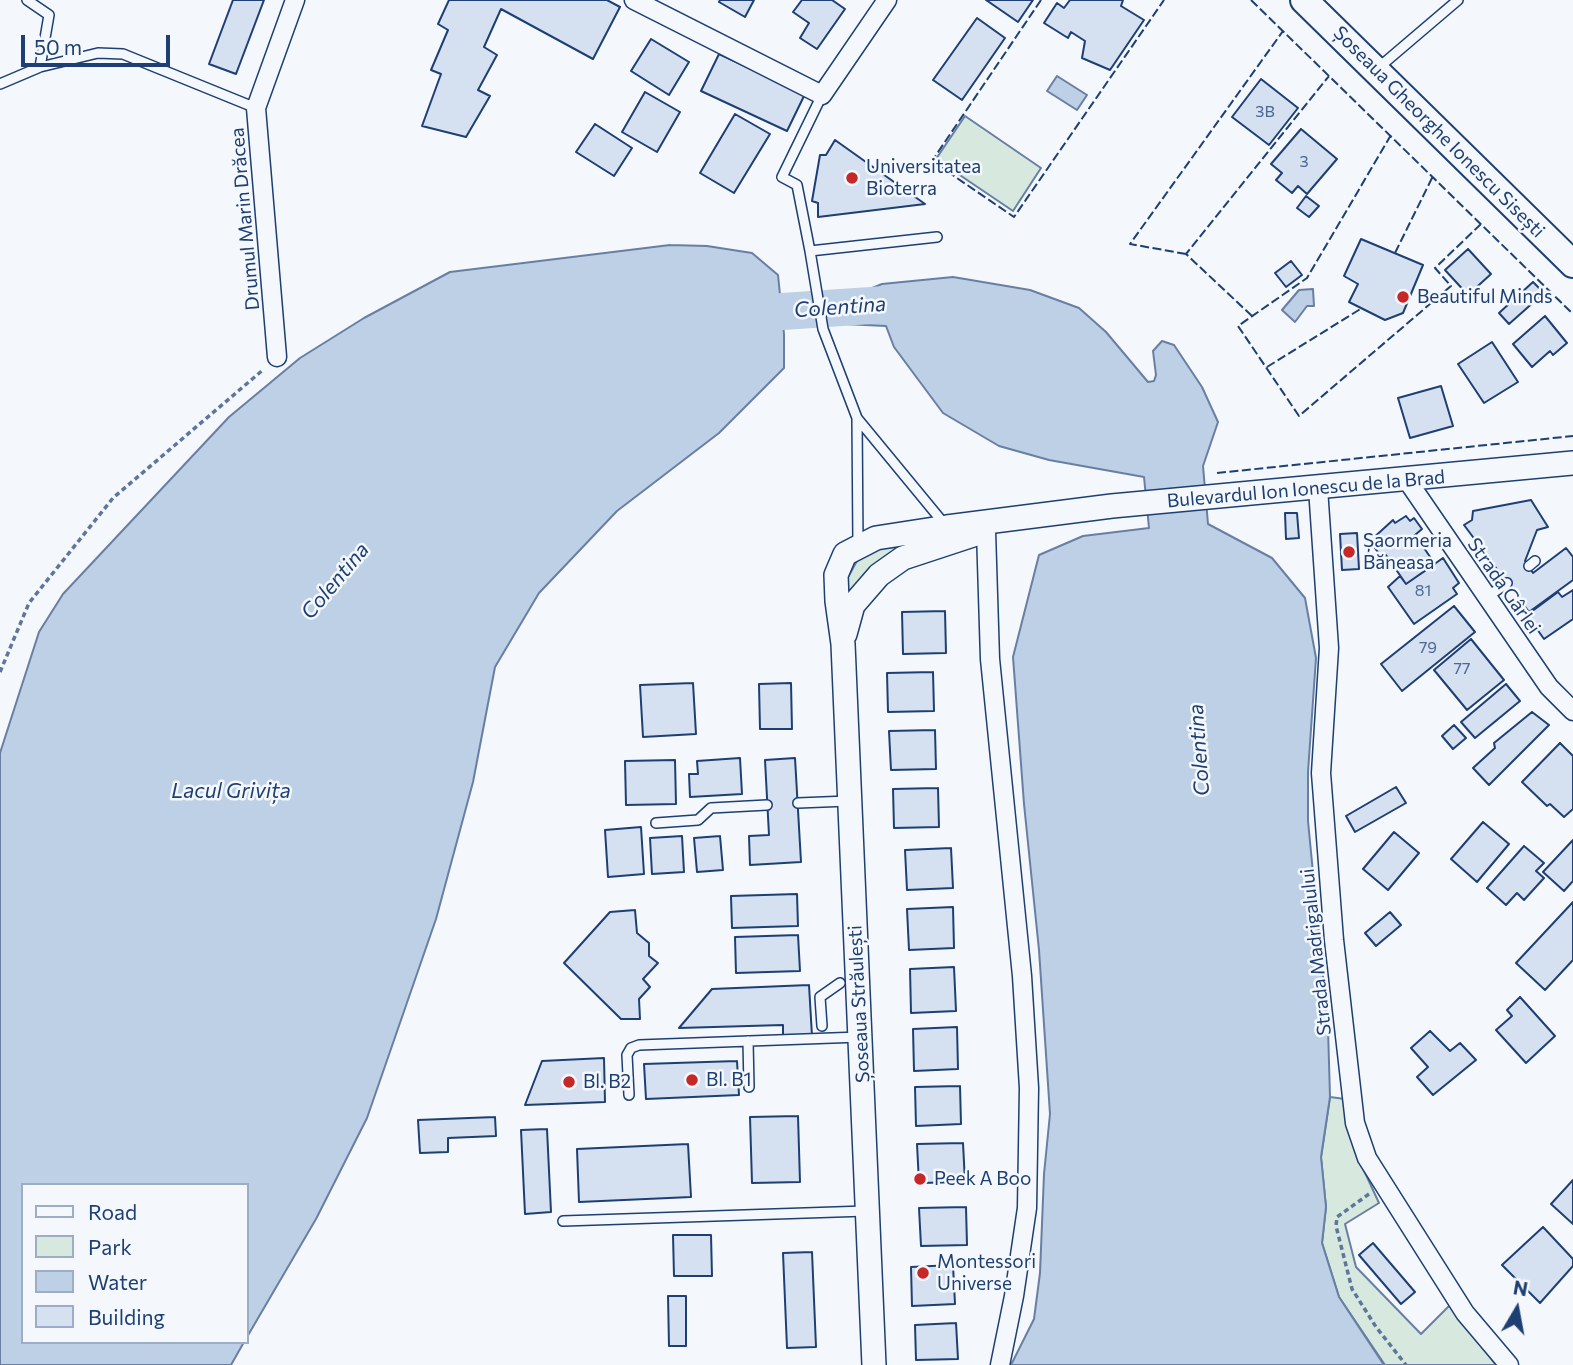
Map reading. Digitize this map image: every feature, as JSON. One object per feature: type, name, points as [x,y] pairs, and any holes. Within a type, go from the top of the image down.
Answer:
[{"type":"main road","name":"Șoseaua Gheorghe Ionescu Sisești","points":[[1304,0],[1573,264]]},
{"type":"street","name":"Drumul Marin Drăcea","points":[[277,357],[256,108],[295,0]]},
{"type":"street","points":[[634,0],[822,95],[887,0]]},
{"type":"street","name":"Bulevardul Ion Ionescu de la Brad","points":[[858,545],[876,538],[947,527],[1112,506],[1573,463]]},
{"type":"street","name":"Strada Gârlei","points":[[1406,480],[1549,687],[1573,711]]},
{"type":"street","name":"Strada Madrigalului","points":[[1318,488],[1329,648],[1321,773],[1334,940],[1356,1123],[1367,1158],[1465,1313],[1509,1365]]},
{"type":"street","name":"Bulevardul Ion Ionescu de la Brad","points":[[843,644],[853,605],[879,575],[903,558],[1039,516]]},
{"type":"street","points":[[986,531],[990,659],[1022,976],[1029,1088],[1027,1208],[1014,1296],[1000,1365]]},
{"type":"street","points":[[843,644],[836,575],[845,554],[858,545]]},
{"type":"street","name":"Șoseaua Străulești","points":[[843,644],[874,1365]]},
{"type":"lane","points":[[27,0],[49,15],[40,67]]},
{"type":"lane","points":[[1376,69],[1458,0]]},
{"type":"lane","points":[[0,84],[40,67],[97,53],[123,54],[256,108]]},
{"type":"lane","points":[[822,95],[782,177],[797,185],[823,329],[857,418],[947,527]]},
{"type":"lane","points":[[810,251],[937,237]]},
{"type":"lane","points":[[857,418],[858,545]]},
{"type":"lane","points":[[1487,597],[1507,583]]},
{"type":"lane","points":[[798,803],[850,801]]},
{"type":"lane","points":[[656,823],[698,820],[711,808],[767,805]]},
{"type":"lane","points":[[822,1026],[820,997],[840,983]]},
{"type":"lane","points":[[629,1095],[627,1055],[631,1048],[639,1045],[860,1037]]},
{"type":"lane","points":[[748,1041],[749,1087]]},
{"type":"lane","points":[[563,1221],[867,1211]]},
{"type":"path","points":[[0,672],[29,603],[113,498],[277,357]]},
{"type":"path","points":[[1383,1183],[1337,1217],[1336,1226],[1352,1289],[1406,1365]]},
{"type":"green space","points":[[965,116],[1041,168],[1013,211],[936,159]]},
{"type":"green space","points":[[905,540],[908,549],[849,595],[846,581],[858,559],[874,546]]},
{"type":"green space","points":[[1330,1097],[1345,1099],[1360,1162],[1379,1203],[1345,1224],[1356,1267],[1421,1334],[1450,1305],[1496,1365],[1385,1365],[1339,1297],[1322,1243],[1326,1207],[1321,1157]]},
{"type":"water","points":[[1057,76],[1087,95],[1077,110],[1047,91]]},
{"type":"water","name":"Lacul Grivița","points":[[670,245],[707,246],[752,253],[778,275],[784,334],[784,368],[719,433],[617,511],[539,593],[495,667],[473,782],[436,919],[367,1118],[316,1219],[248,1335],[248,1183],[21,1183],[21,1344],[243,1344],[231,1365],[0,1365],[0,753],[39,632],[63,594],[229,417],[300,358],[364,318],[450,272]]},
{"type":"water","points":[[953,277],[1030,290],[1079,308],[1106,332],[1148,382],[1154,381],[1156,375],[1153,351],[1162,341],[1174,345],[1202,387],[1218,422],[1203,466],[1208,524],[1272,558],[1305,598],[1316,658],[1308,772],[1308,821],[1328,1028],[1330,1097],[1321,1157],[1326,1207],[1322,1243],[1339,1297],[1384,1365],[1011,1365],[1034,1319],[1040,1273],[1044,1174],[1050,1114],[1039,950],[1013,657],[1039,555],[1083,536],[1149,528],[1144,477],[1049,460],[999,446],[943,413],[894,347],[886,326],[844,324],[845,299],[882,284]]},
{"type":"water","points":[[1313,289],[1314,306],[1307,306],[1295,322],[1282,310],[1299,290]]},
{"type":"building","points":[[233,0],[264,0],[236,74],[209,64]]},
{"type":"building","points":[[449,0],[607,0],[620,7],[593,59],[501,9],[484,47],[497,55],[478,90],[490,96],[466,137],[422,126],[441,74],[431,70],[448,30],[438,24]]},
{"type":"building","points":[[754,0],[745,17],[719,2]]},
{"type":"building","points":[[802,0],[832,0],[845,9],[817,49],[800,38],[809,23],[793,12]]},
{"type":"building","points":[[986,0],[1033,0],[1018,22]]},
{"type":"building","points":[[1070,0],[1123,0],[1121,6],[1144,20],[1110,70],[1082,58],[1085,41],[1071,32],[1068,38],[1044,23],[1057,3],[1064,8]]},
{"type":"building","points":[[977,18],[1005,38],[962,100],[933,80]]},
{"type":"building","points":[[651,39],[689,62],[669,95],[631,71]]},
{"type":"building","points":[[719,54],[805,94],[787,131],[701,91]]},
{"type":"building","points":[[1261,79],[1298,108],[1269,145],[1232,117]]},
{"type":"building","points":[[645,92],[680,112],[657,152],[622,132]]},
{"type":"building","points":[[735,114],[770,134],[734,193],[700,173]]},
{"type":"building","points":[[595,124],[632,148],[614,176],[576,152]]},
{"type":"building","points":[[1301,129],[1337,159],[1307,194],[1298,186],[1292,193],[1276,180],[1282,173],[1271,164]]},
{"type":"building","name":"Universitatea Bioterra","points":[[835,140],[925,204],[818,217],[818,203],[812,201],[820,155],[826,155]]},
{"type":"building","points":[[1306,196],[1319,206],[1309,217],[1297,208]]},
{"type":"building","points":[[1361,239],[1423,265],[1403,313],[1385,320],[1349,302],[1358,284],[1344,276]]},
{"type":"building","points":[[1468,249],[1491,274],[1468,295],[1445,270]]},
{"type":"building","points":[[1291,261],[1302,275],[1286,287],[1275,273]]},
{"type":"building","points":[[1533,282],[1544,293],[1509,324],[1499,313]]},
{"type":"building","points":[[1545,316],[1567,343],[1553,355],[1550,351],[1532,367],[1513,344]]},
{"type":"building","points":[[1492,342],[1518,382],[1484,403],[1458,364]]},
{"type":"building","points":[[1441,386],[1453,426],[1410,438],[1398,398]]},
{"type":"building","points":[[1531,500],[1548,527],[1537,530],[1525,561],[1533,573],[1566,548],[1573,557],[1573,580],[1529,612],[1464,525],[1472,520],[1473,511]]},
{"type":"building","points":[[1285,513],[1297,513],[1299,538],[1286,539]]},
{"type":"building","points":[[1406,516],[1410,521],[1414,518],[1422,529],[1415,535],[1435,564],[1406,584],[1386,555],[1382,558],[1370,541],[1393,520],[1395,523]]},
{"type":"building","name":"Șaormeria Băneasa","points":[[1357,533],[1359,569],[1342,570],[1340,534]]},
{"type":"building","points":[[1443,558],[1459,583],[1453,588],[1457,594],[1414,624],[1388,587],[1400,576],[1406,584]]},
{"type":"building","points":[[1573,590],[1573,619],[1544,639],[1527,615],[1558,592],[1562,597]]},
{"type":"building","points":[[1454,606],[1475,632],[1402,691],[1381,664]]},
{"type":"building","points":[[945,611],[946,653],[903,654],[902,612]]},
{"type":"building","points":[[1471,639],[1504,680],[1467,710],[1434,670]]},
{"type":"building","points":[[933,672],[934,711],[888,712],[887,673]]},
{"type":"building","points":[[693,683],[696,734],[643,737],[640,685]]},
{"type":"building","points":[[791,683],[792,729],[760,729],[759,684]]},
{"type":"building","points":[[1506,684],[1520,701],[1475,738],[1461,722]]},
{"type":"building","points":[[1532,712],[1549,725],[1489,785],[1473,768],[1495,748],[1494,743]]},
{"type":"building","points":[[1454,725],[1466,738],[1453,749],[1442,736]]},
{"type":"building","points":[[935,730],[936,769],[891,770],[889,731]]},
{"type":"building","points":[[1560,743],[1573,756],[1573,809],[1564,817],[1550,804],[1547,806],[1522,782]]},
{"type":"building","points":[[740,758],[742,794],[690,797],[689,774],[698,774],[697,761]]},
{"type":"building","points":[[795,758],[801,862],[750,865],[749,836],[769,835],[765,760]]},
{"type":"building","points":[[675,760],[676,804],[626,805],[625,761]]},
{"type":"building","points":[[1396,787],[1406,803],[1355,832],[1346,816]]},
{"type":"building","points":[[938,788],[939,827],[894,828],[893,789]]},
{"type":"building","points":[[1483,822],[1509,844],[1477,882],[1451,859]]},
{"type":"building","points":[[641,827],[644,874],[608,877],[605,830]]},
{"type":"building","points":[[1394,832],[1419,853],[1388,890],[1363,869]]},
{"type":"building","points":[[682,836],[684,872],[652,874],[650,838]]},
{"type":"building","points":[[720,836],[723,870],[697,872],[694,838]]},
{"type":"building","points":[[1573,840],[1573,881],[1564,891],[1543,872]]},
{"type":"building","points":[[1524,846],[1544,863],[1536,871],[1544,878],[1524,900],[1517,893],[1506,905],[1487,888]]},
{"type":"building","points":[[951,848],[953,888],[907,890],[905,850]]},
{"type":"building","points":[[797,894],[798,926],[732,928],[731,896]]},
{"type":"building","points":[[1573,902],[1573,960],[1545,990],[1516,963]]},
{"type":"building","points":[[953,907],[954,948],[909,950],[907,909]]},
{"type":"building","points":[[635,910],[637,933],[649,943],[649,956],[658,963],[643,979],[650,987],[639,999],[640,1019],[621,1019],[564,963],[610,912]]},
{"type":"building","points":[[1390,912],[1401,925],[1376,946],[1365,933]]},
{"type":"building","points":[[798,935],[800,971],[736,973],[735,937]]},
{"type":"building","points":[[954,967],[956,1011],[911,1013],[910,969]]},
{"type":"building","points":[[809,985],[812,1036],[783,1037],[783,1025],[679,1028],[712,989]]},
{"type":"building","points":[[1520,997],[1555,1036],[1526,1063],[1496,1030],[1512,1016],[1507,1010]]},
{"type":"building","points":[[957,1027],[958,1069],[914,1071],[913,1029]]},
{"type":"building","points":[[1430,1031],[1450,1051],[1460,1043],[1476,1060],[1433,1095],[1417,1077],[1428,1067],[1411,1048]]},
{"type":"building","name":"Bl. B2","points":[[604,1058],[605,1102],[525,1105],[542,1061]]},
{"type":"building","name":"Bl. B1","points":[[737,1061],[739,1095],[646,1099],[644,1064]]},
{"type":"building","points":[[960,1086],[961,1124],[916,1126],[915,1087]]},
{"type":"building","points":[[798,1116],[800,1182],[752,1183],[750,1117]]},
{"type":"building","points":[[495,1117],[496,1136],[448,1138],[448,1152],[420,1153],[418,1120]]},
{"type":"building","points":[[547,1129],[551,1212],[525,1214],[521,1130]]},
{"type":"building","points":[[963,1143],[965,1182],[919,1183],[917,1144]]},
{"type":"building","points":[[688,1144],[691,1197],[579,1202],[577,1149]]},
{"type":"building","points":[[1573,1180],[1573,1224],[1551,1204]]},
{"type":"building","points":[[966,1207],[967,1245],[921,1246],[919,1208]]},
{"type":"building","points":[[1543,1227],[1573,1259],[1573,1266],[1540,1303],[1502,1265]]},
{"type":"building","points":[[673,1235],[711,1235],[712,1276],[674,1276]]},
{"type":"building","points":[[1373,1243],[1415,1292],[1401,1304],[1359,1255]]},
{"type":"building","points":[[812,1252],[816,1347],[787,1348],[783,1253]]},
{"type":"building","points":[[953,1265],[955,1304],[912,1306],[911,1267]]},
{"type":"building","points":[[668,1296],[686,1296],[686,1346],[669,1346]]},
{"type":"building","points":[[956,1323],[958,1359],[916,1360],[915,1325]]},
{"type":"waterway","name":"Colentina","points":[[731,315],[893,304]]},
{"type":"fence","points":[[1041,0],[932,161],[1014,217],[1164,0]]},
{"type":"fence","points":[[1251,0],[1573,314]]},
{"type":"fence","points":[[1186,254],[1130,244],[1283,31]]},
{"type":"fence","points":[[1252,316],[1186,254],[1329,76]]},
{"type":"fence","points":[[1391,135],[1307,278],[1238,326],[1299,416],[1451,286],[1435,268],[1481,224]]},
{"type":"fence","points":[[1395,253],[1433,176]]},
{"type":"fence","points":[[1267,367],[1362,308]]},
{"type":"fence","points":[[1217,473],[1573,436]]},
{"type":"place","name":"Universitatea Bioterra","points":[[852,178]]},
{"type":"place","name":"Beautiful Minds","points":[[1403,297]]},
{"type":"place","name":"Șaormeria Băneasa","points":[[1349,552]]},
{"type":"place","name":"Bl. B1","points":[[692,1080]]},
{"type":"place","name":"Bl. B2","points":[[569,1082]]},
{"type":"place","name":"Peek A Boo","points":[[920,1179]]},
{"type":"place","name":"Montessori Universe","points":[[923,1273]]}]
